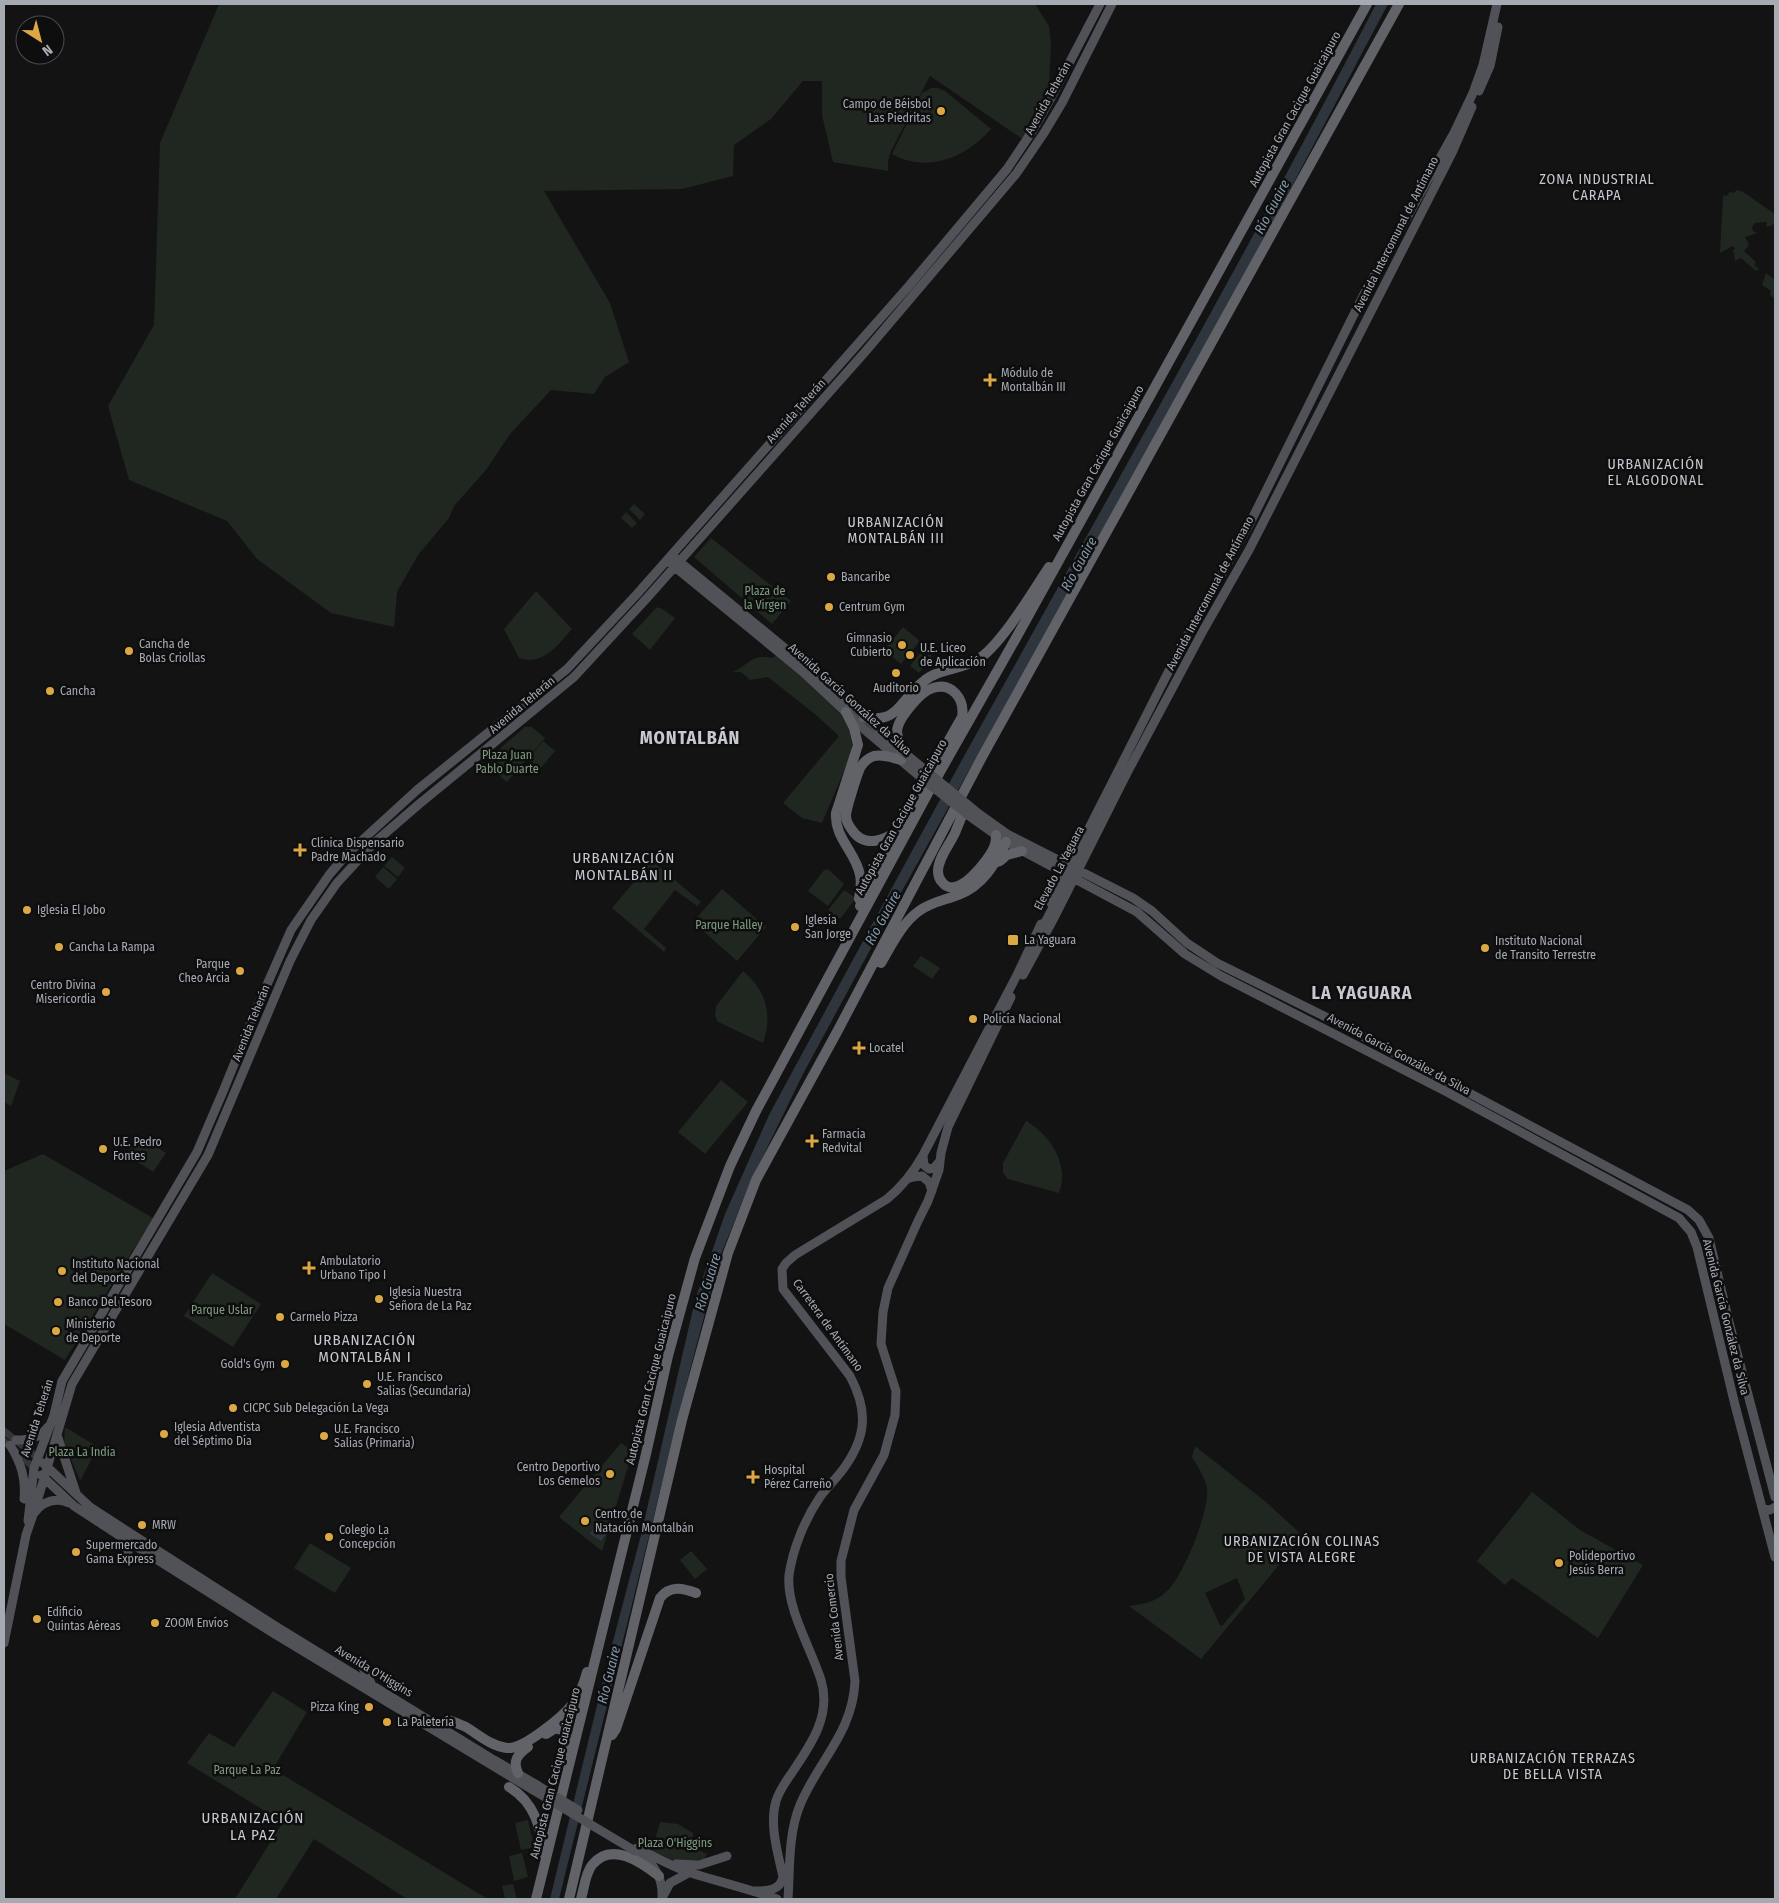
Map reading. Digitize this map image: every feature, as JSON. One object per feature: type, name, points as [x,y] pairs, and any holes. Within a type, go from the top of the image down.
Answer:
[{"type":"highway","name":"Autopista Gran Cacique Guaicaipuro","points":[[536,1899],[599,1649],[668,1356],[695,1258],[730,1166],[756,1111],[928,793],[1073,536],[1367,4]]},
{"type":"highway","points":[[569,1899],[682,1420],[728,1253],[756,1180],[846,1016],[982,757],[1399,4]]},
{"type":"highway","points":[[864,717],[878,719],[890,717],[925,679],[932,675],[968,665],[985,654],[1001,637],[1063,547],[1073,536]]},
{"type":"highway","points":[[809,1012],[825,975],[899,830],[962,717],[963,710],[958,694],[951,689],[939,687],[931,688],[924,693],[905,713],[898,725],[897,732],[901,756],[874,756],[866,761],[859,771],[846,816],[848,825],[853,833],[866,841],[883,840],[899,830],[928,793]]},
{"type":"highway","points":[[846,712],[854,728],[858,745],[836,813],[836,822],[844,844],[857,865],[860,875],[861,885],[857,912]]},
{"type":"highway","points":[[982,757],[955,834],[938,867],[938,874],[943,883],[948,887],[954,887],[962,884],[974,875],[991,853],[996,835]]},
{"type":"highway","points":[[846,1016],[858,1003],[910,918],[934,903],[968,890],[987,875],[996,862],[1007,838]]},
{"type":"highway","points":[[996,862],[1008,854],[1022,851]]},
{"type":"highway","points":[[606,1744],[616,1729],[660,1598],[674,1588],[696,1592]]},
{"type":"highway","points":[[448,1720],[496,1745],[509,1749],[517,1748],[551,1724],[572,1704],[579,1694],[590,1662],[599,1649]]},
{"type":"highway","points":[[518,1773],[515,1764],[520,1754],[554,1728],[558,1728],[566,1733],[568,1741],[566,1778]]},
{"type":"highway","points":[[509,1787],[523,1798],[537,1819],[542,1836],[545,1864]]},
{"type":"highway","points":[[580,1899],[592,1865],[609,1854],[630,1858],[659,1876]]},
{"type":"main road","name":"Avenida Teherán","points":[[27,1531],[34,1468],[52,1420],[62,1381],[199,1148],[284,945],[291,930],[312,898],[346,855],[372,830],[417,790],[567,669],[669,557],[908,287],[1007,169],[1033,130],[1100,4]]},
{"type":"main road","name":"Avenida Teherán","points":[[27,1531],[67,1397],[78,1373],[208,1155],[302,934],[324,900],[352,866],[396,823],[574,677],[628,619],[865,352],[1012,180],[1062,103],[1112,4]]},
{"type":"main road","name":"Avenida Intercomunal de Antímano","points":[[932,1191],[948,1127],[1067,870],[1181,648],[1251,520],[1363,296],[1454,133],[1473,93],[1483,65],[1497,4]]},
{"type":"main road","name":"Avenida Intercomunal de Antímano","points":[[908,1179],[923,1155],[1020,974],[1076,875],[1204,629],[1249,550],[1456,144],[1490,66],[1503,4]]},
{"type":"main road","name":"Avenida García González da Silva","points":[[669,557],[798,667],[846,712],[977,817],[1022,851],[1067,870]]},
{"type":"main road","name":"Avenida García González da Silva","points":[[677,564],[825,680],[901,756]]},
{"type":"main road","points":[[1101,816],[1116,783],[1118,769]]},
{"type":"main road","points":[[1101,816],[1128,773]]},
{"type":"main road","name":"Elevado La Yaguara","points":[[1020,974],[1101,816]]},
{"type":"main road","name":"Avenida García González da Silva","points":[[977,817],[996,835],[1007,838],[1067,870],[1137,912],[1185,954],[1221,976],[1448,1092],[1679,1218],[1688,1227],[1695,1239],[1775,1557]]},
{"type":"main road","name":"Avenida García González da Silva","points":[[1076,875],[1133,898],[1152,911],[1187,943],[1217,963],[1340,1024],[1683,1206],[1699,1220],[1709,1238],[1775,1497]]},
{"type":"main road","points":[[923,1155],[924,1165],[929,1169],[934,1168],[940,1161]]},
{"type":"main road","points":[[908,1179],[922,1176],[929,1182],[932,1191]]},
{"type":"main road","name":"Carretera de Antímano","points":[[755,1891],[774,1889],[782,1882],[783,1877],[776,1842],[774,1817],[776,1801],[782,1787],[814,1738],[822,1715],[824,1698],[824,1689],[815,1662],[790,1597],[789,1577],[792,1560],[812,1509],[845,1466],[856,1448],[860,1441],[863,1424],[862,1407],[850,1376],[783,1289],[782,1269],[794,1255],[887,1199],[908,1179]]},
{"type":"main road","name":"Avenida Comercio","points":[[788,1899],[794,1821],[801,1803],[839,1738],[849,1716],[853,1697],[854,1681],[841,1577],[841,1561],[854,1510],[884,1455],[894,1414],[896,1391],[881,1344],[883,1312],[888,1288],[932,1191]]},
{"type":"main road","points":[[4,1642],[27,1531],[23,1510],[24,1476],[10,1442],[27,1440],[38,1436],[46,1430],[52,1420]]},
{"type":"main road","points":[[57,1435],[76,1493]]},
{"type":"main road","name":"Avenida O'Higgins","points":[[38,1458],[90,1506],[127,1531],[277,1627],[518,1773],[535,1787]]},
{"type":"main road","name":"Avenida O'Higgins","points":[[34,1468],[74,1506],[123,1538],[287,1641],[535,1787],[636,1850],[690,1872],[777,1899]]},
{"type":"main road","points":[[34,1512],[52,1500],[61,1500],[74,1506]]},
{"type":"main road","points":[[1763,1508],[1770,1510],[1775,1506]]},
{"type":"main road","points":[[1766,1522],[1769,1516],[1775,1515]]},
{"type":"main road","points":[[123,1538],[128,1552]]},
{"type":"main road","points":[[362,1666],[372,1684]]},
{"type":"main road","points":[[636,1850],[650,1862],[659,1876],[663,1890],[662,1898]]},
{"type":"main road","points":[[665,1862],[699,1865],[727,1856]]},
{"type":"main road","points":[[662,1898],[665,1889],[670,1883],[690,1872]]},
{"type":"street","name":"Avenida O'Higgins","points":[[4,1431],[10,1442],[34,1468]]},
{"type":"street","name":"Avenida O'Higgins","points":[[10,1442],[38,1458]]},
{"type":"green space","points":[[219,4],[1035,4],[1049,26],[1051,43],[1049,85],[1027,142],[930,76],[891,151],[888,171],[833,162],[822,115],[822,81],[803,81],[771,119],[734,145],[733,176],[682,189],[544,191],[610,303],[629,362],[605,377],[594,394],[551,390],[510,434],[486,470],[454,506],[449,518],[418,555],[397,592],[394,627],[331,613],[257,559],[227,521],[129,480],[108,406],[154,325],[160,143]]},
{"type":"green space","name":"Campo de Béisbol Las Piedritas","points":[[931,88],[945,91],[991,129],[970,148],[946,160],[919,162],[905,160],[892,154],[922,93]]},
{"type":"green space","points":[[1737,190],[1743,192],[1775,214],[1773,225],[1766,227],[1767,222],[1755,223],[1752,227],[1753,231],[1757,233],[1745,237],[1749,245],[1744,251],[1756,262],[1754,265],[1759,269],[1756,271],[1741,258],[1735,261],[1732,251],[1735,249],[1733,246],[1720,253],[1723,196]]},
{"type":"green space","points":[[1766,273],[1775,280],[1774,298],[1770,295],[1771,291],[1762,285]]},
{"type":"green space","points":[[634,504],[645,514],[640,520],[629,509]]},
{"type":"green space","points":[[626,512],[637,523],[632,528],[621,518]]},
{"type":"green space","name":"Plaza de la Virgen","points":[[711,538],[791,601],[772,624],[694,557]]},
{"type":"green space","points":[[536,591],[572,629],[549,653],[542,657],[528,660],[519,658],[504,629]]},
{"type":"green space","points":[[657,607],[675,618],[650,650],[632,634]]},
{"type":"green space","name":"Gimnasio Cubierto","points":[[903,627],[920,641],[901,664],[884,650]]},
{"type":"green space","points":[[923,649],[932,656],[919,673],[910,666]]},
{"type":"green space","points":[[778,655],[846,712],[852,744],[850,757],[822,823],[802,818],[783,803],[839,736],[768,677],[750,680],[741,672],[733,672],[759,657],[771,658]]},
{"type":"green space","name":"Plaza Juan Pablo Duarte","points":[[525,727],[532,727],[545,738],[507,782],[485,764]]},
{"type":"green space","points":[[543,741],[555,751],[539,770],[527,760]]},
{"type":"green space","points":[[392,857],[405,868],[398,877],[384,866]]},
{"type":"green space","points":[[652,861],[701,902],[697,906],[675,890],[644,929],[666,948],[664,952],[612,908]]},
{"type":"green space","points":[[383,867],[397,879],[389,889],[375,877]]},
{"type":"green space","points":[[828,869],[844,884],[828,906],[808,891],[824,870]]},
{"type":"green space","name":"Parque Halley","points":[[722,889],[766,927],[737,961],[693,922]]},
{"type":"green space","points":[[844,890],[856,898],[840,919],[828,910]]},
{"type":"green space","points":[[921,956],[940,968],[932,979],[913,966]]},
{"type":"green space","points":[[743,971],[757,986],[765,1004],[767,1023],[763,1043],[718,1022],[715,1016],[716,1006]]},
{"type":"green space","points":[[4,1073],[20,1081],[11,1106],[4,1102]]},
{"type":"green space","points":[[721,1080],[748,1102],[705,1154],[678,1132]]},
{"type":"green space","points":[[1026,1121],[1043,1134],[1056,1151],[1062,1171],[1059,1193],[1008,1179],[1003,1173],[1003,1163]]},
{"type":"green space","points":[[138,1135],[166,1153],[153,1172],[126,1154]]},
{"type":"green space","name":"Instituto Nacional del Deporte","points":[[43,1154],[153,1218],[65,1360],[4,1324],[4,1171]]},
{"type":"green space","name":"Parque Uslar","points":[[212,1273],[261,1304],[233,1347],[184,1316]]},
{"type":"green space","name":"Plaza La India","points":[[65,1427],[98,1447],[80,1481],[64,1442]]},
{"type":"green space","name":"Centro Deportivo Los Gemelos","points":[[621,1443],[633,1451],[602,1551],[559,1517]]},
{"type":"green space","points":[[1195,1446],[1266,1502],[1303,1536],[1201,1659],[1129,1606],[1150,1602],[1159,1598],[1167,1591],[1180,1572],[1194,1543],[1204,1512],[1207,1489],[1203,1476],[1192,1457]],"holes":[[[1237,1578],[1245,1599],[1222,1626],[1205,1593]]]},
{"type":"green space","name":"Polideportivo Jesús Berra","points":[[1532,1492],[1580,1530],[1643,1565],[1598,1638],[1512,1578],[1505,1585],[1477,1561]]},
{"type":"green space","points":[[310,1543],[351,1568],[335,1593],[294,1568]]},
{"type":"green space","points":[[691,1551],[707,1569],[695,1579],[680,1560]]},
{"type":"green space","name":"Parque La Paz","points":[[273,1691],[307,1712],[273,1769],[488,1899],[407,1899],[314,1839],[276,1899],[235,1899],[283,1822],[187,1763],[209,1733],[234,1747]]},
{"type":"green space","points":[[528,1820],[534,1847],[521,1850],[515,1823]]},
{"type":"green space","name":"Plaza O'Higgins","points":[[660,1822],[678,1824],[693,1833],[694,1848],[707,1854],[704,1859],[677,1862],[652,1851]]},
{"type":"green space","points":[[522,1853],[528,1877],[514,1881],[509,1856]]},
{"type":"green space","points":[[513,1884],[517,1899],[505,1899],[502,1886]]},
{"type":"water","name":"Río Guaire","points":[[1376,4],[1388,4],[1256,254],[897,900],[803,1074],[749,1185],[720,1257],[692,1362],[559,1899],[550,1899],[608,1660],[641,1535],[695,1300],[725,1214],[769,1115],[959,764],[1232,275]]},
{"type":"water","points":[[594,1527],[606,1534],[601,1541],[590,1534]]},
{"type":"place","name":"Campo de Béisbol Las Piedritas","points":[[941,111]]},
{"type":"place","name":"Módulo de Montalbán III","points":[[990,380]]},
{"type":"place","name":"Bancaribe","points":[[831,577]]},
{"type":"place","name":"Centrum Gym","points":[[829,607]]},
{"type":"place","name":"Gimnasio Cubierto","points":[[902,645]]},
{"type":"place","name":"Cancha de Bolas Criollas","points":[[129,651]]},
{"type":"place","name":"U.E. Liceo de Aplicación","points":[[910,655]]},
{"type":"place","name":"Auditorio","points":[[896,673]]},
{"type":"place","name":"Cancha","points":[[50,691]]},
{"type":"place","name":"Clínica Dispensario Padre Machado","points":[[300,850]]},
{"type":"place","name":"Iglesia El Jobo","points":[[27,910]]},
{"type":"place","name":"Iglesia San Jorge","points":[[795,927]]},
{"type":"place","name":"La Yaguara","points":[[1013,940]]},
{"type":"place","name":"Cancha La Rampa","points":[[59,947]]},
{"type":"place","name":"Instituto Nacional de Transito Terrestre","points":[[1485,948]]},
{"type":"place","name":"Parque Cheo Arcia","points":[[240,971]]},
{"type":"place","name":"Centro Divina Misericordia","points":[[106,992]]},
{"type":"place","name":"Policía Nacional","points":[[973,1019]]},
{"type":"place","name":"Locatel","points":[[859,1048]]},
{"type":"place","name":"Farmacia Redvital","points":[[812,1141]]},
{"type":"place","name":"U.E. Pedro Fontes","points":[[103,1149]]},
{"type":"place","name":"Ambulatorio Urbano Tipo I","points":[[309,1268]]},
{"type":"place","name":"Instituto Nacional del Deporte","points":[[62,1271]]},
{"type":"place","name":"Iglesia Nuestra Señora de La Paz","points":[[379,1299]]},
{"type":"place","name":"Banco Del Tesoro","points":[[58,1302]]},
{"type":"place","name":"Carmelo Pizza","points":[[280,1317]]},
{"type":"place","name":"Ministerio de Deporte","points":[[56,1331]]},
{"type":"place","name":"Gold's Gym","points":[[285,1364]]},
{"type":"place","name":"U.E. Francisco Salias (Secundaria)","points":[[367,1384]]},
{"type":"place","name":"CICPC Sub Delegación La Vega","points":[[233,1408]]},
{"type":"place","name":"Iglesia Adventista del Séptimo Día","points":[[164,1434]]},
{"type":"place","name":"U.E. Francisco Salias (Primaria)","points":[[324,1436]]},
{"type":"place","name":"Centro Deportivo Los Gemelos","points":[[610,1474]]},
{"type":"place","name":"Hospital Pérez Carreño","points":[[753,1477]]},
{"type":"place","name":"Centro de Natación Montalbán","points":[[585,1521]]},
{"type":"place","name":"MRW","points":[[142,1525]]},
{"type":"place","name":"Colegio La Concepción","points":[[329,1537]]},
{"type":"place","name":"Supermercado Gama Express","points":[[76,1552]]},
{"type":"place","name":"Polideportivo Jesús Berra","points":[[1559,1563]]},
{"type":"place","name":"Edificio Quintas Aéreas","points":[[37,1619]]},
{"type":"place","name":"ZOOM Envíos","points":[[155,1623]]},
{"type":"place","name":"Pizza King","points":[[369,1707]]},
{"type":"place","name":"La Paletería","points":[[387,1722]]},
{"type":"district","name":"ZONA INDUSTRIAL CARAPA","points":[[1597,187]]},
{"type":"district","name":"URBANIZACIÓN EL ALGODONAL","points":[[1656,472]]},
{"type":"district","name":"URBANIZACIÓN MONTALBÁN III","points":[[896,530]]},
{"type":"district","name":"MONTALBÁN","points":[[690,738]]},
{"type":"district","name":"URBANIZACIÓN MONTALBÁN II","points":[[624,866]]},
{"type":"district","name":"LA YAGUARA","points":[[1362,993]]},
{"type":"district","name":"URBANIZACIÓN MONTALBÁN I","points":[[365,1348]]},
{"type":"district","name":"URBANIZACIÓN COLINAS DE VISTA ALEGRE","points":[[1302,1549]]},
{"type":"district","name":"URBANIZACIÓN TERRAZAS DE BELLA VISTA","points":[[1553,1766]]},
{"type":"district","name":"URBANIZACIÓN LA PAZ","points":[[253,1826]]}]
